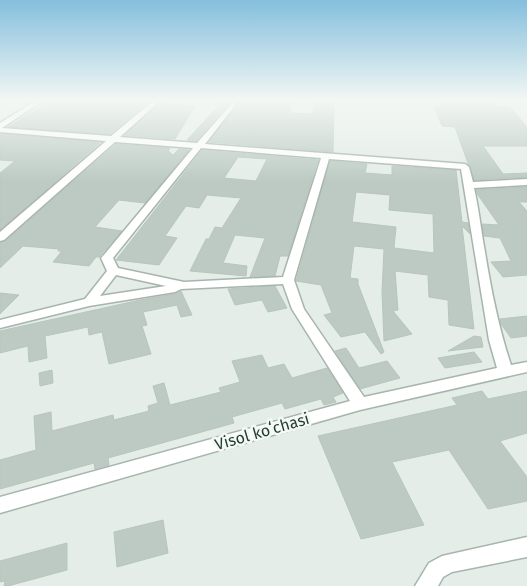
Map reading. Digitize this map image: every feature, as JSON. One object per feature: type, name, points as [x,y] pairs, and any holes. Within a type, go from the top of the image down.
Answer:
[{"type":"street","points":[[0,238],[126,127]]},
{"type":"street","points":[[113,271],[107,258],[214,127]]},
{"type":"street","points":[[0,128],[112,139],[465,167],[496,340],[505,371]]},
{"type":"street","points":[[326,156],[288,280],[298,309],[360,404]]},
{"type":"street","points":[[469,185],[527,182]]},
{"type":"street","points":[[113,271],[184,286]]},
{"type":"street","points":[[88,302],[113,271]]},
{"type":"street","points":[[0,324],[88,302],[184,286],[288,280]]},
{"type":"street","name":"Visol koʻchasi","points":[[0,505],[360,404],[527,367]]},
{"type":"street","points":[[426,586],[436,570],[449,563],[527,547]]},
{"type":"building","points":[[13,127],[118,127],[110,134]]},
{"type":"building","points":[[133,127],[182,127],[175,139],[124,135]]},
{"type":"building","points":[[199,127],[208,127],[196,141],[187,140]]},
{"type":"building","points":[[220,127],[333,127],[333,152],[209,142]]},
{"type":"building","points":[[455,127],[527,127],[527,146],[483,146],[503,174],[527,173],[527,177],[474,180]]},
{"type":"building","points":[[0,134],[101,142],[0,230],[0,173],[15,161],[0,160]]},
{"type":"building","points":[[116,144],[170,148],[168,151],[173,155],[179,149],[189,150],[145,203],[119,200],[95,227],[122,231],[89,266],[53,262],[62,251],[58,251],[59,249],[23,246],[0,268],[0,243],[5,241]]},
{"type":"building","points":[[202,150],[318,160],[288,256],[280,256],[275,276],[250,277],[265,238],[235,235],[223,263],[247,266],[246,276],[190,271],[206,239],[209,239],[215,227],[222,228],[241,198],[207,195],[199,208],[186,206],[165,236],[177,238],[159,265],[116,260]],"holes":[[[238,157],[267,159],[256,181],[224,178]]]},
{"type":"building","points":[[330,161],[367,164],[365,173],[392,175],[392,166],[456,170],[462,222],[468,223],[470,234],[462,226],[474,329],[449,325],[448,300],[429,297],[428,275],[395,271],[398,310],[393,311],[412,334],[384,341],[382,292],[384,249],[354,246],[350,278],[358,279],[358,284],[384,352],[381,354],[365,332],[341,337],[324,315],[332,313],[321,285],[296,281]],"holes":[[[356,192],[390,195],[389,210],[433,214],[434,253],[394,248],[396,227],[352,222]]]},
{"type":"building","points":[[527,187],[527,202],[519,202],[527,211],[527,275],[503,277],[491,262],[511,261],[500,238],[484,236],[482,224],[499,225],[476,190]]},
{"type":"building","points":[[275,286],[287,308],[268,312],[262,300],[235,305],[228,289]]},
{"type":"building","points":[[181,291],[192,315],[181,317],[177,305],[143,312],[147,325],[142,326],[151,354],[109,364],[102,332],[89,335],[88,327],[45,336],[47,358],[29,362],[28,346],[0,353],[0,331],[175,294]]},
{"type":"building","points":[[0,293],[19,295],[0,314]]},
{"type":"building","points":[[527,316],[527,336],[511,338],[501,324],[500,319]]},
{"type":"building","points":[[474,336],[481,337],[483,347],[448,351]]},
{"type":"building","points":[[346,348],[359,368],[387,361],[400,378],[360,389],[335,351]]},
{"type":"building","points":[[474,352],[482,362],[445,368],[438,358]]},
{"type":"building","points":[[262,355],[268,368],[284,364],[292,378],[327,368],[343,393],[333,397],[336,402],[324,405],[321,399],[285,409],[282,403],[232,417],[234,423],[108,458],[109,465],[95,469],[94,463],[0,489],[0,460],[36,450],[34,416],[51,412],[52,431],[113,415],[114,420],[149,411],[148,406],[158,403],[153,386],[164,383],[170,405],[221,392],[219,388],[240,382],[232,361]]},
{"type":"building","points":[[52,370],[53,383],[40,386],[39,373]]},
{"type":"building","points":[[482,391],[488,399],[527,391],[527,433],[500,441],[527,477],[527,501],[488,509],[449,450],[392,462],[424,525],[361,539],[318,436],[457,405],[452,398]]},
{"type":"building","points":[[163,520],[168,553],[117,567],[114,532]]},
{"type":"building","points":[[67,543],[67,570],[8,586],[4,586],[5,581],[0,582],[0,561]]}]
